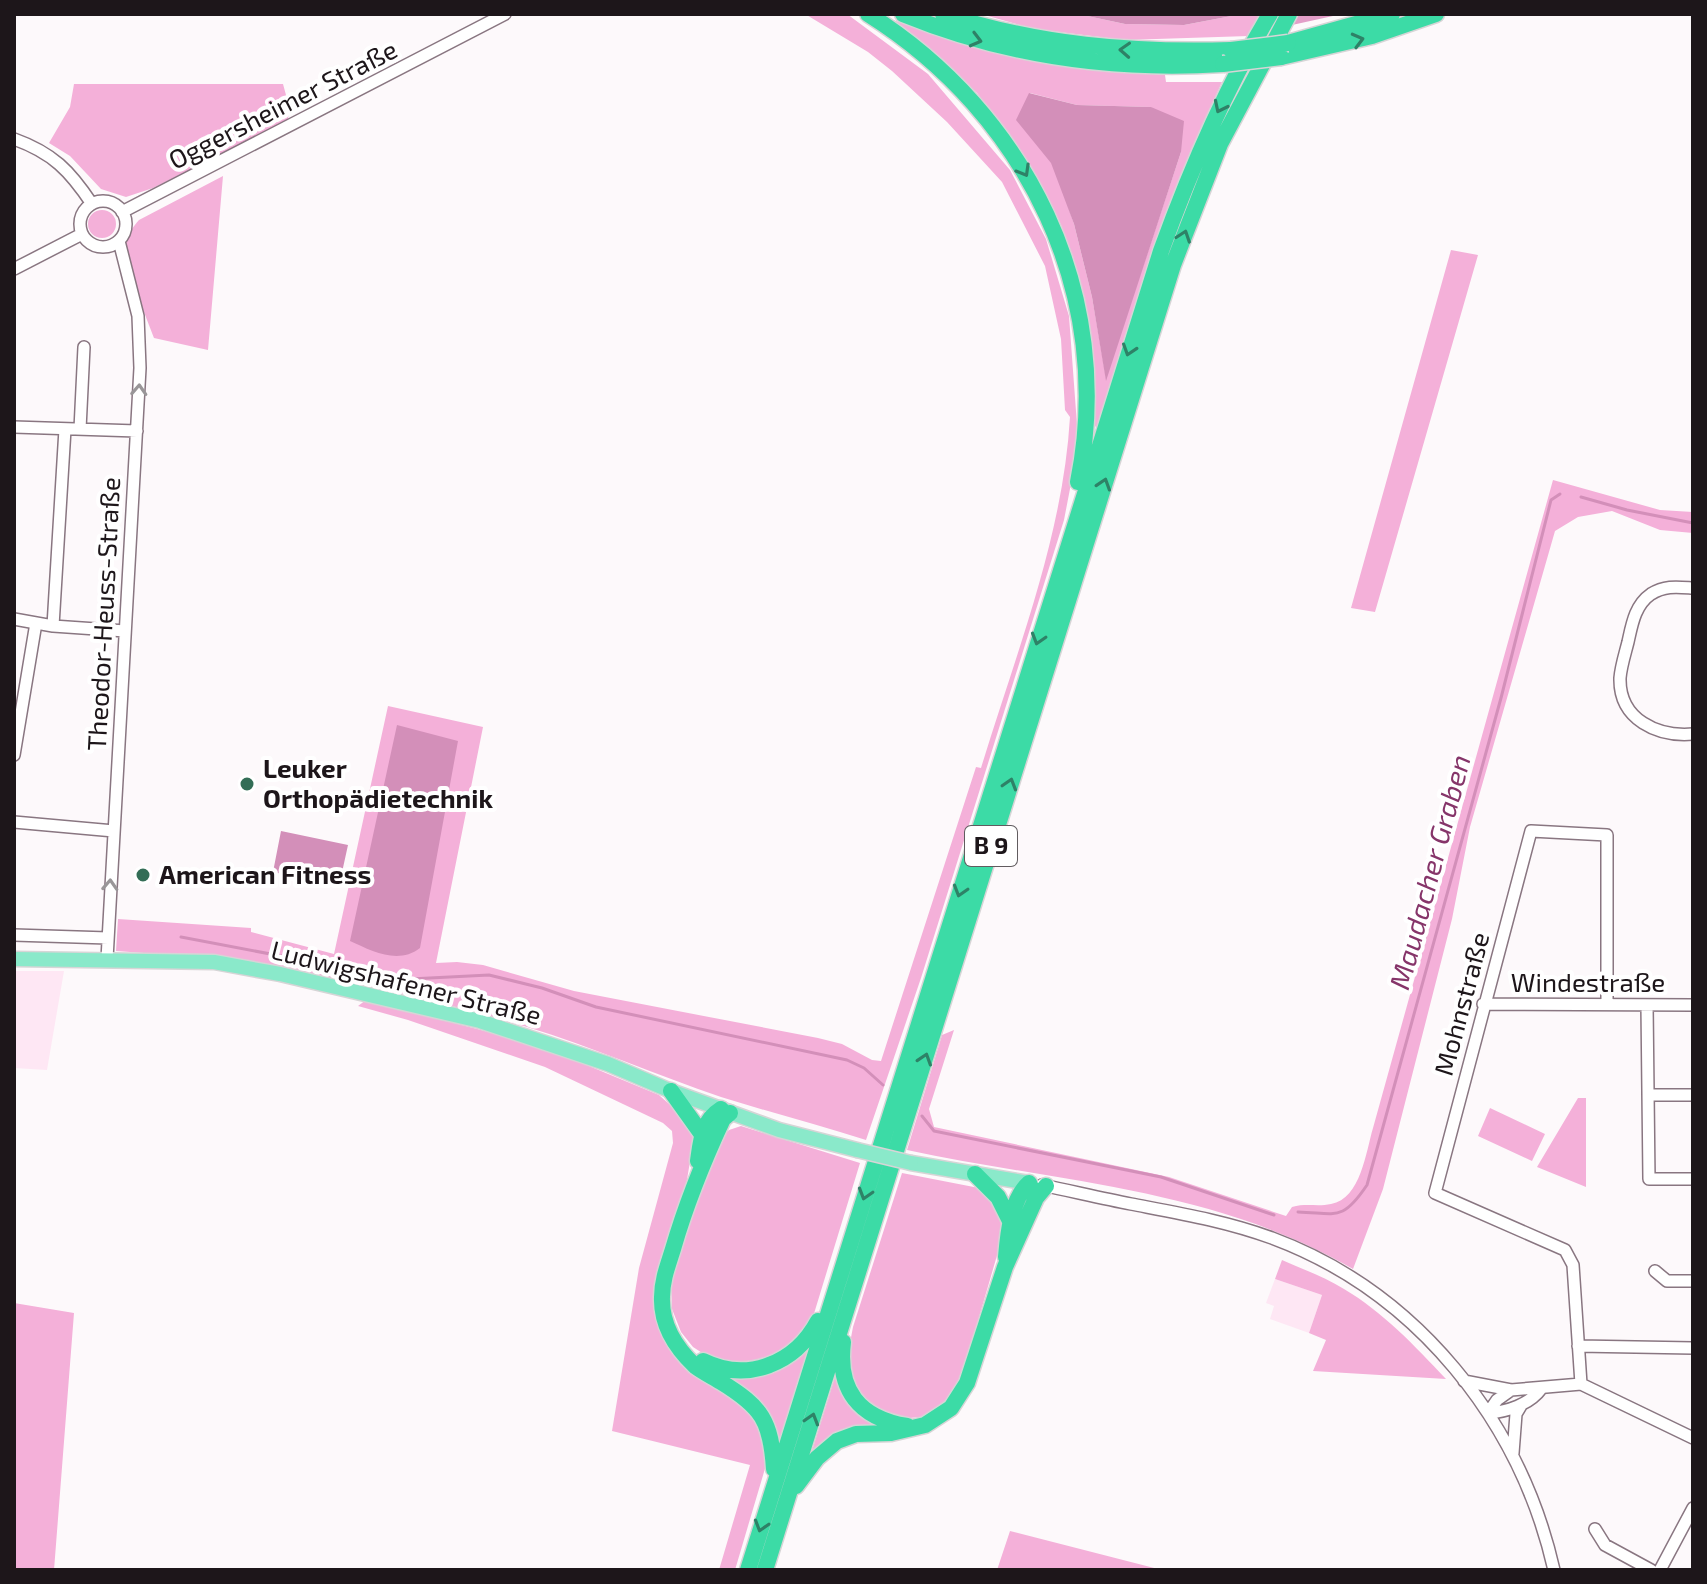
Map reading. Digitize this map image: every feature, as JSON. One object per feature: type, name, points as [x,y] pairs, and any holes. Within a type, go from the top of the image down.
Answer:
[{"type":"highway","points":[[868,14],[911,44],[979,107],[1009,146],[1036,192],[1059,244],[1077,301],[1086,369],[1087,413],[1084,450],[1060,569]]},
{"type":"highway","points":[[903,14],[954,34],[1054,58],[1134,67],[1284,50],[1372,36],[1436,14]]},
{"type":"highway","points":[[943,14],[1000,31],[1074,45],[1227,57]]},
{"type":"highway","name":"B 9","points":[[765,1570],[790,1493],[841,1296],[1060,569],[1181,195],[1216,114],[1270,14]]},
{"type":"highway","name":"B 9","points":[[748,1570],[774,1483],[841,1296],[1173,265],[1220,144],[1289,14]]},
{"type":"highway","points":[[1284,50],[1392,14]]},
{"type":"highway","points":[[671,1091],[701,1133]]},
{"type":"highway","points":[[697,1174],[701,1133],[712,1115],[725,1114],[697,1174],[664,1278],[662,1297],[672,1338],[683,1352],[697,1367],[744,1396],[759,1410],[768,1426],[773,1447],[774,1483]]},
{"type":"highway","points":[[975,1174],[998,1197],[1011,1223]]},
{"type":"highway","points":[[790,1493],[817,1458],[837,1441],[856,1434],[891,1433],[916,1427],[942,1416],[960,1397],[1005,1267],[1037,1189],[1020,1191],[1011,1223],[1005,1267]]},
{"type":"highway","points":[[683,1352],[719,1369],[741,1371],[769,1367],[791,1354],[810,1336],[841,1296]]},
{"type":"highway","points":[[841,1296],[841,1359],[850,1392],[871,1415],[894,1424],[916,1427]]},
{"type":"main road","name":"Ludwigshafener Straße","points":[[14,959],[214,962],[280,974],[445,1012],[608,1064],[725,1114],[779,1130],[911,1163],[1037,1189]]},
{"type":"street","name":"Oggersheimer Straße","points":[[122,212],[505,14]]},
{"type":"street","points":[[14,139],[45,152],[63,166],[92,204]]},
{"type":"street","points":[[112,203],[122,212],[126,227],[119,241],[106,247],[92,245],[82,234],[82,214],[92,204],[112,203]]},
{"type":"street","points":[[14,269],[82,234]]},
{"type":"street","name":"Theodor-Heuss-Straße","points":[[107,959],[140,338],[138,316],[119,241]]},
{"type":"street","name":"Theodor-Heuss-Straße","points":[[106,247],[125,273]]},
{"type":"street","points":[[80,429],[84,347]]},
{"type":"street","points":[[14,427],[137,431]]},
{"type":"street","points":[[53,626],[65,429]]},
{"type":"street","points":[[1693,588],[1672,586],[1661,589],[1639,605],[1620,678],[1628,706],[1640,721],[1662,733],[1693,734]]},
{"type":"street","points":[[14,619],[53,626],[125,631]]},
{"type":"street","points":[[14,755],[36,623]]},
{"type":"street","points":[[14,822],[114,831]]},
{"type":"street","name":"Mohnstraße","points":[[1581,1384],[1573,1265],[1565,1250],[1435,1193],[1531,831],[1607,835],[1607,1004]]},
{"type":"street","points":[[14,935],[108,938]]},
{"type":"street","name":"Windestraße","points":[[1483,1004],[1693,1005]]},
{"type":"street","points":[[1647,1005],[1649,1179],[1693,1179]]},
{"type":"street","points":[[1648,1095],[1693,1095]]},
{"type":"street","points":[[1037,1189],[1242,1228],[1306,1252],[1350,1277],[1405,1317],[1464,1381],[1513,1453],[1534,1502],[1554,1570]]},
{"type":"street","points":[[1655,1271],[1667,1281],[1693,1281]]},
{"type":"street","points":[[1578,1346],[1693,1348]]},
{"type":"street","points":[[1464,1381],[1511,1390],[1535,1386],[1541,1389]]},
{"type":"street","points":[[1488,1413],[1504,1412],[1541,1389],[1559,1384],[1581,1384],[1693,1438]]},
{"type":"street","points":[[1488,1413],[1497,1400],[1511,1390]]},
{"type":"street","points":[[1513,1453],[1516,1414],[1522,1403]]},
{"type":"street","points":[[1660,1570],[1693,1508]]},
{"type":"street","points":[[1595,1529],[1605,1545],[1651,1570]]},
{"type":"shaded area","points":[[805,14],[847,14],[928,74],[1010,170],[1046,239],[1069,316],[1077,425],[1074,468],[1064,520],[921,978],[866,1140],[721,1097],[552,1035],[426,999],[272,968],[116,951],[118,919],[251,928],[251,932],[334,954],[388,706],[483,727],[436,963],[483,965],[574,991],[818,1038],[842,1044],[872,1060],[881,1061],[976,767],[981,768],[1036,594],[1058,506],[1070,417],[1065,410],[1061,339],[1045,266],[1002,182],[947,122],[892,71],[868,52]]},
{"type":"shaded area","points":[[981,14],[1078,14],[1125,24],[1184,25],[1242,14],[1263,14],[1249,36],[1125,40],[1034,29]]},
{"type":"shaded area","points":[[1078,14],[1242,14],[1184,25],[1125,24]]},
{"type":"shaded area","points":[[1299,14],[1342,14],[1292,25]]},
{"type":"shaded area","points":[[879,15],[965,45],[1054,65],[1165,75],[1166,82],[1222,82],[1163,223],[1097,430],[1092,419],[1083,308],[1061,225],[1027,165],[977,93]],"holes":[[[1030,93],[1077,105],[1151,107],[1181,152],[1106,378],[1092,297],[1074,224]]]},
{"type":"shaded area","points":[[74,84],[283,84],[289,106],[288,121],[153,188],[126,197],[101,189],[70,156],[49,143],[70,107]]},
{"type":"shaded area","points":[[1029,93],[1077,105],[1151,107],[1184,121],[1181,152],[1106,381],[1092,297],[1074,224],[1051,163],[1016,120]]},
{"type":"shaded area","points":[[223,176],[208,350],[154,338],[128,263],[128,236],[139,220]]},
{"type":"shaded area","points":[[102,210],[112,214],[116,224],[112,234],[102,238],[92,234],[88,224],[92,214]]},
{"type":"shaded area","points":[[1451,250],[1478,255],[1375,612],[1351,608]]},
{"type":"shaded area","points":[[1553,480],[1660,510],[1693,512],[1693,533],[1660,530],[1612,511],[1578,517],[1555,531],[1470,827],[1452,919],[1383,1189],[1353,1269],[1300,1242],[1191,1204],[907,1150],[942,1035],[954,1030],[929,1109],[934,1127],[1169,1177],[1286,1216],[1292,1207],[1331,1204],[1349,1193],[1365,1161]]},
{"type":"shaded area","points":[[397,725],[458,741],[420,948],[412,953],[394,956],[350,941]]},
{"type":"shaded area","points":[[281,831],[348,845],[339,886],[273,872]]},
{"type":"shaded area","points":[[14,971],[64,971],[47,1070],[14,1068]]},
{"type":"shaded area","points":[[366,1000],[508,1037],[589,1066],[659,1095],[687,1120],[694,1137],[685,1192],[656,1279],[656,1319],[668,1347],[691,1369],[757,1415],[769,1455],[735,1570],[719,1570],[750,1465],[612,1431],[639,1268],[673,1143],[672,1131],[663,1123],[545,1067],[358,1006]]},
{"type":"shaded area","points":[[1578,1098],[1586,1098],[1586,1187],[1537,1167]]},
{"type":"shaded area","points":[[1490,1108],[1545,1134],[1532,1161],[1478,1136]]},
{"type":"shaded area","points":[[741,1126],[860,1163],[809,1330],[796,1346],[752,1367],[710,1358],[693,1347],[681,1332],[672,1309],[671,1278],[704,1179],[721,1137]]},
{"type":"shaded area","points":[[902,1173],[979,1188],[995,1203],[1002,1226],[998,1252],[962,1376],[949,1399],[937,1410],[921,1417],[898,1419],[863,1403],[846,1364],[853,1327]]},
{"type":"shaded area","points":[[1282,1260],[1329,1281],[1372,1308],[1446,1379],[1313,1371],[1326,1340],[1309,1333],[1322,1295],[1275,1279]]},
{"type":"shaded area","points":[[1275,1279],[1322,1295],[1309,1333],[1270,1319],[1274,1306],[1266,1303]]},
{"type":"shaded area","points":[[14,1303],[74,1313],[54,1570],[14,1570]]},
{"type":"shaded area","points":[[811,1341],[778,1450],[772,1422],[701,1365],[731,1376]]},
{"type":"shaded area","points":[[837,1370],[880,1424],[810,1457]]},
{"type":"shaded area","points":[[1010,1531],[1162,1570],[997,1570]]},
{"type":"waterway","name":"Maudacher Graben","points":[[1298,1212],[1338,1213],[1351,1205],[1367,1185],[1501,698],[1551,500],[1560,494]]},
{"type":"waterway","name":"Maudacher Graben","points":[[1581,497],[1693,523]]},
{"type":"waterway","points":[[181,937],[339,967],[376,978],[489,975],[542,988],[596,1007],[847,1060],[864,1068],[883,1085]]},
{"type":"waterway","points":[[922,1116],[934,1131],[1161,1177],[1274,1215]]},
{"type":"place","name":"Leuker Orthopädietechnik","points":[[247,784]]},
{"type":"place","name":"American Fitness","points":[[143,875]]}]
